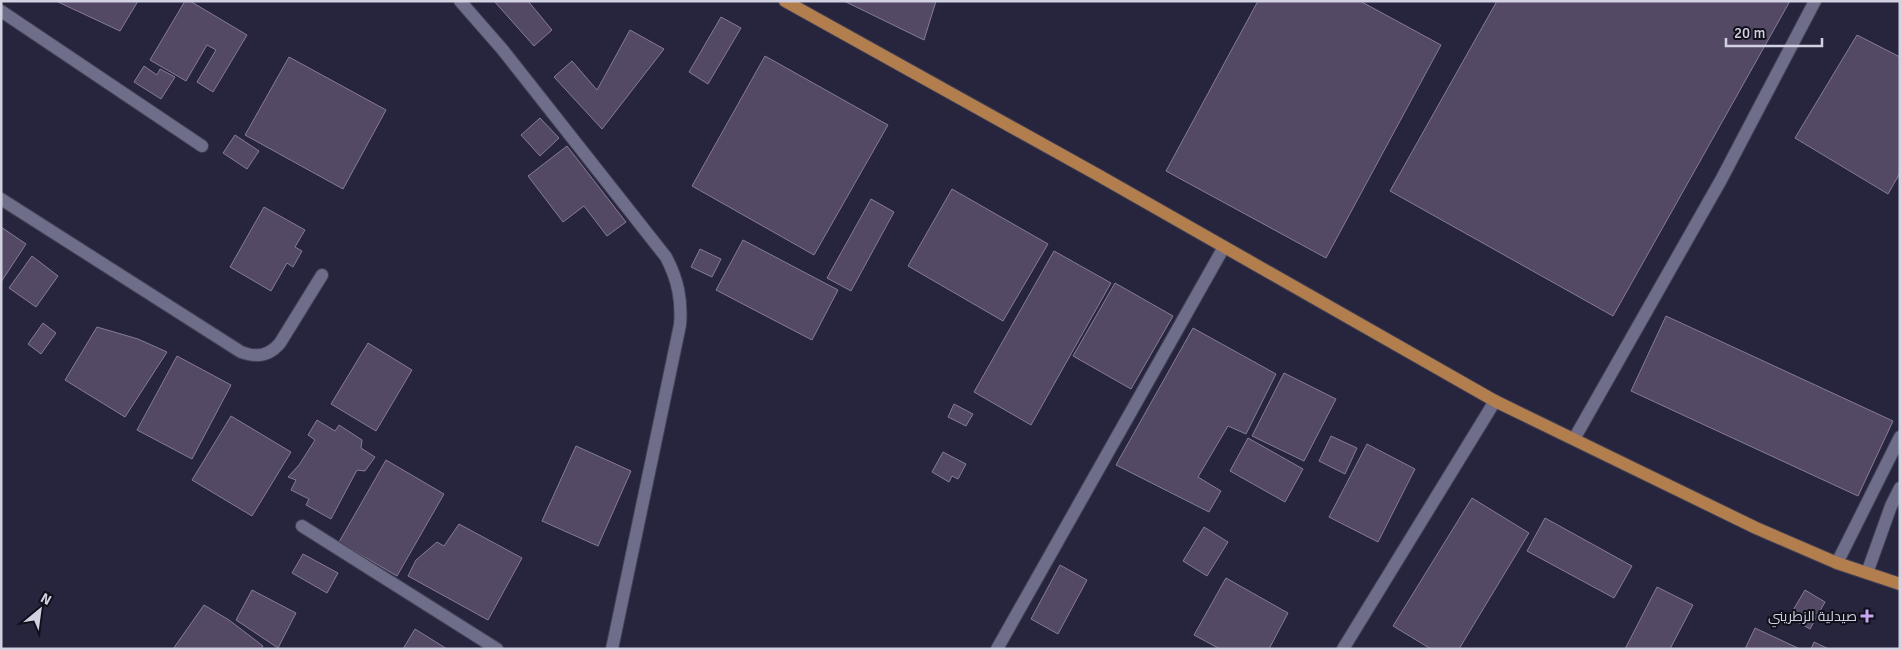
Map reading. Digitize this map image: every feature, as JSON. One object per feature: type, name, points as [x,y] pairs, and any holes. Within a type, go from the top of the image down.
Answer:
[{"type":"main road","points":[[785,1],[1098,175],[1495,401],[1756,528],[1837,563],[1900,584]]},
{"type":"street","points":[[460,1],[502,49],[666,257],[677,283],[680,297],[680,325],[612,649]]},
{"type":"street","points":[[1574,439],[1721,180],[1815,1]]},
{"type":"street","points":[[1,11],[202,146]]},
{"type":"street","points":[[1,199],[241,352],[252,356],[263,355],[273,351],[280,343],[322,275]]},
{"type":"street","points":[[997,649],[1224,247]]},
{"type":"street","points":[[1343,649],[1495,401]]},
{"type":"street","points":[[1837,563],[1900,437]]},
{"type":"street","points":[[1867,573],[1891,506],[1900,488]]},
{"type":"street","points":[[302,526],[496,649]]},
{"type":"building","points":[[56,1],[138,1],[120,31]]},
{"type":"building","points":[[185,1],[190,1],[247,35],[213,92],[197,82],[216,50],[207,45],[186,81],[150,60]]},
{"type":"building","points":[[494,1],[528,1],[552,30],[534,46]]},
{"type":"building","points":[[844,1],[936,1],[924,40]]},
{"type":"building","points":[[1258,1],[1360,1],[1441,45],[1326,258],[1166,171]]},
{"type":"building","points":[[1497,1],[1790,1],[1613,316],[1390,191]]},
{"type":"building","points":[[721,17],[741,28],[708,84],[689,72]]},
{"type":"building","points":[[630,30],[664,49],[602,129],[554,77],[572,61],[597,90]]},
{"type":"building","points":[[1857,35],[1900,57],[1900,173],[1888,194],[1795,138]]},
{"type":"building","points":[[765,56],[888,125],[814,255],[692,186]]},
{"type":"building","points":[[289,57],[386,110],[343,189],[245,135]]},
{"type":"building","points":[[144,66],[157,75],[160,69],[175,77],[161,99],[134,82]]},
{"type":"building","points":[[540,118],[559,138],[540,156],[521,135]]},
{"type":"building","points":[[235,135],[259,151],[247,169],[223,153]]},
{"type":"building","points":[[567,146],[626,222],[607,236],[584,206],[563,222],[528,176]]},
{"type":"building","points":[[952,189],[1048,244],[1003,321],[908,266]]},
{"type":"building","points":[[871,199],[894,212],[851,291],[827,278]]},
{"type":"building","points":[[264,207],[305,230],[295,247],[302,251],[293,267],[287,263],[271,291],[230,267]]},
{"type":"building","points":[[1,227],[26,244],[1,282]]},
{"type":"building","points":[[743,240],[838,290],[812,340],[716,290]]},
{"type":"building","points":[[700,249],[721,259],[712,277],[691,267]]},
{"type":"building","points":[[1054,251],[1111,283],[1031,425],[974,392]]},
{"type":"building","points":[[32,256],[58,276],[36,307],[9,288]]},
{"type":"building","points":[[1115,283],[1173,316],[1131,389],[1073,356]]},
{"type":"building","points":[[1666,316],[1893,421],[1858,496],[1631,391]]},
{"type":"building","points":[[43,323],[56,333],[41,354],[28,344]]},
{"type":"building","points":[[97,327],[138,339],[167,352],[125,417],[65,380]]},
{"type":"building","points":[[1193,328],[1276,374],[1246,434],[1228,426],[1198,477],[1221,491],[1209,512],[1116,465]]},
{"type":"building","points":[[368,343],[412,370],[376,431],[331,404]]},
{"type":"building","points":[[177,356],[231,385],[192,459],[137,430]]},
{"type":"building","points":[[1284,373],[1336,399],[1304,461],[1252,436]]},
{"type":"building","points":[[954,404],[973,414],[966,426],[948,417]]},
{"type":"building","points":[[231,416],[291,452],[252,516],[192,480]]},
{"type":"building","points":[[317,420],[335,431],[339,425],[362,440],[361,448],[375,457],[365,471],[357,470],[331,519],[306,505],[309,499],[291,490],[296,480],[288,477],[299,465],[315,440],[308,435]]},
{"type":"building","points":[[1331,436],[1357,448],[1345,474],[1319,461]]},
{"type":"building","points":[[1248,438],[1303,469],[1285,502],[1230,471]]},
{"type":"building","points":[[1367,444],[1415,469],[1378,542],[1329,517]]},
{"type":"building","points":[[576,446],[631,471],[598,546],[542,521]]},
{"type":"building","points":[[943,452],[966,464],[958,479],[952,476],[949,482],[932,472]]},
{"type":"building","points":[[386,460],[444,494],[397,576],[339,542]]},
{"type":"building","points":[[1472,498],[1529,533],[1459,649],[1431,649],[1393,626]]},
{"type":"building","points":[[1545,518],[1632,566],[1614,598],[1527,551]]},
{"type":"building","points":[[459,524],[522,558],[488,620],[408,576],[416,560],[437,542],[444,546]]},
{"type":"building","points":[[1204,527],[1228,542],[1207,576],[1183,561]]},
{"type":"building","points":[[303,554],[338,573],[327,593],[292,573]]},
{"type":"building","points":[[1060,565],[1087,580],[1058,634],[1031,619]]},
{"type":"building","points":[[1226,578],[1288,613],[1269,649],[1220,649],[1194,635]]},
{"type":"building","points":[[1657,587],[1693,605],[1670,649],[1625,649]]},
{"type":"building","points":[[252,590],[296,613],[278,648],[236,620]]},
{"type":"building","points":[[1805,590],[1825,602],[1810,629],[1789,617]]},
{"type":"building","points":[[204,605],[229,620],[263,646],[261,649],[173,649]]},
{"type":"building","points":[[1755,628],[1800,649],[1745,649]]},
{"type":"building","points":[[415,629],[447,649],[403,649]]},
{"type":"building","points":[[1814,642],[1829,649],[1811,649]]},
{"type":"place","name":"صيدلية الزطريني","points":[[1867,616]]}]
